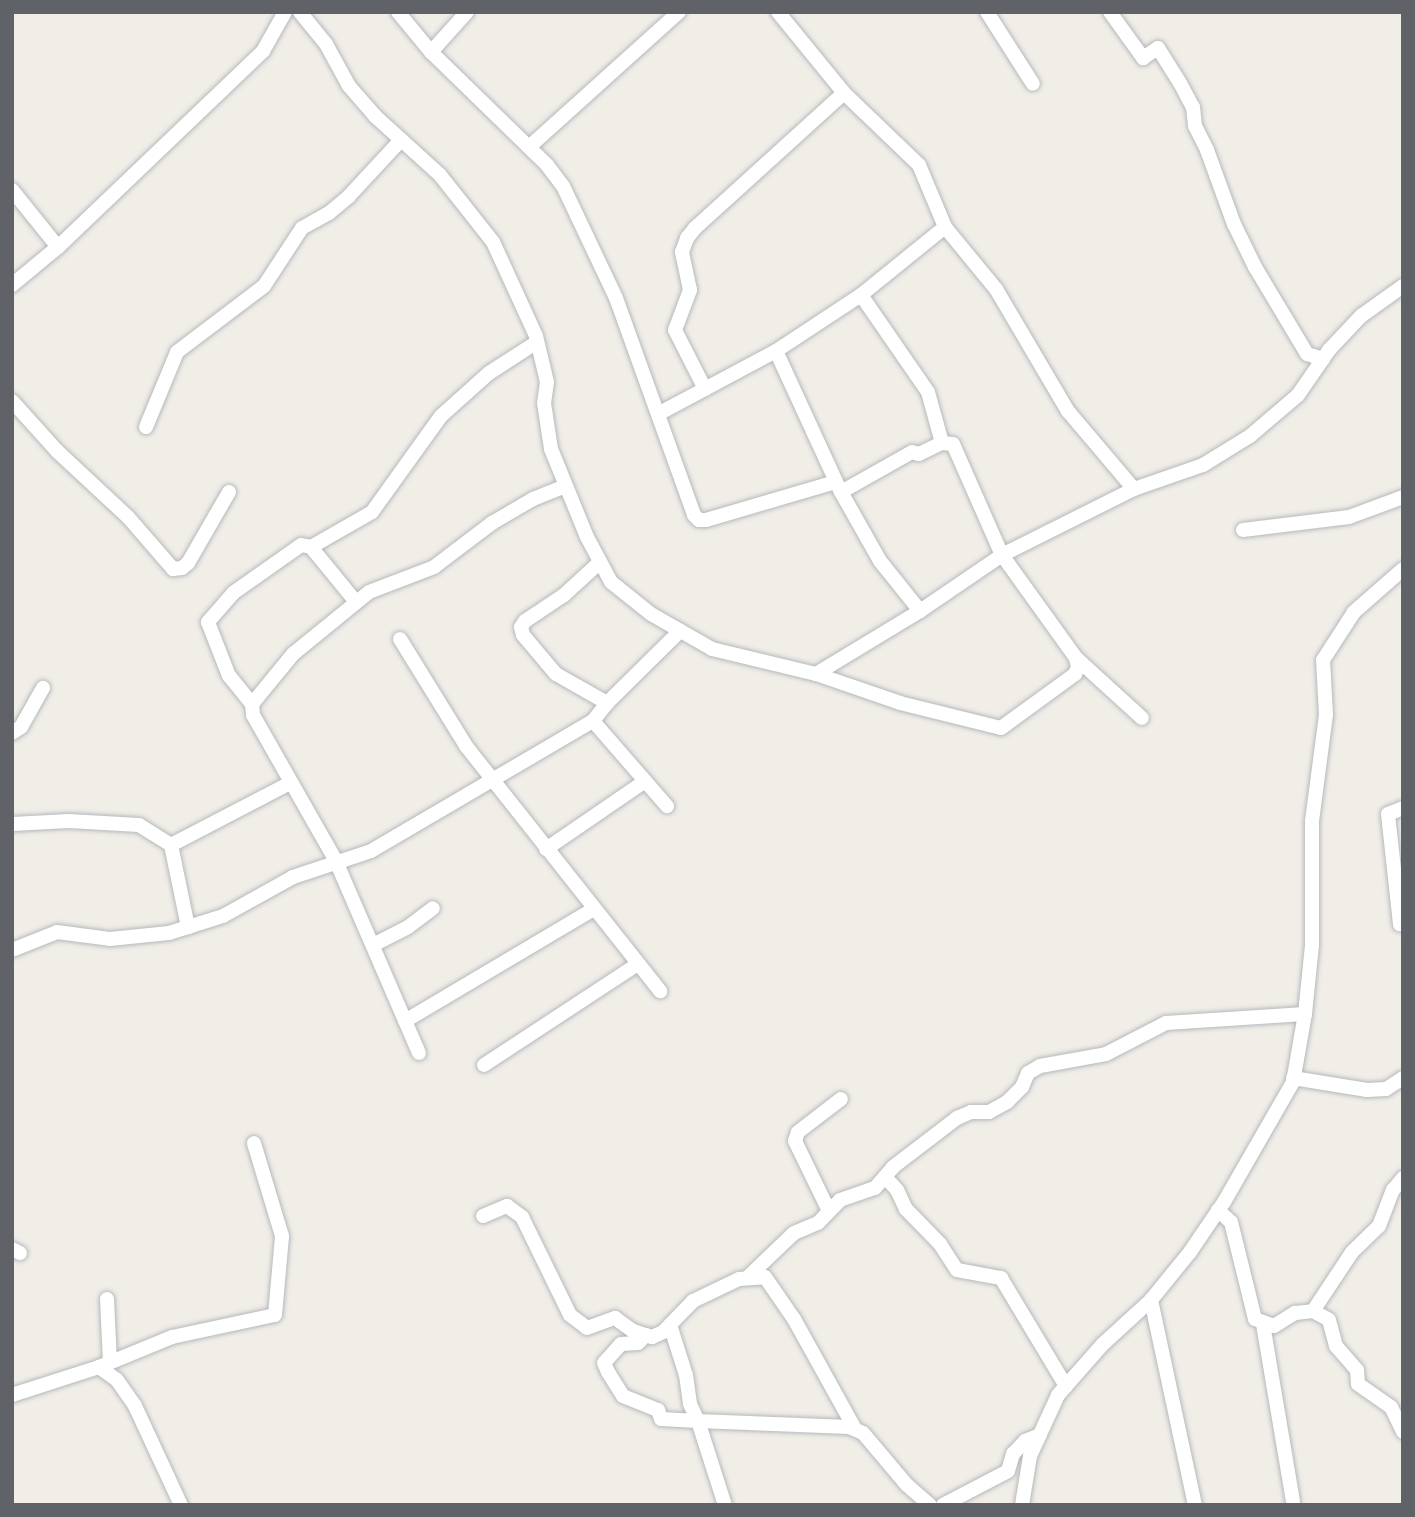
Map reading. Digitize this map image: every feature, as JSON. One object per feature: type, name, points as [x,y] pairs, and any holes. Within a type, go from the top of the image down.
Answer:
[{"type":"street","points":[[12,285],[58,247],[263,51],[285,12]]},
{"type":"street","points":[[299,12],[326,44],[349,86],[401,140],[440,175],[480,221],[493,242],[537,342],[547,382],[544,403],[551,449],[611,582],[651,614],[712,649],[816,674],[900,703],[1001,728],[1075,674],[1078,667],[1076,658]]},
{"type":"street","points":[[398,12],[431,52],[529,147],[563,186],[616,298],[694,515],[699,520],[838,487],[912,452],[919,454],[942,443],[953,444],[1002,555],[1076,658],[1142,718]]},
{"type":"street","points":[[431,52],[467,12]]},
{"type":"street","points":[[529,147],[679,12]]},
{"type":"street","points":[[778,12],[844,93],[919,165],[946,227],[996,289],[1068,411],[1134,489]]},
{"type":"street","points":[[987,12],[1033,84]]},
{"type":"street","points":[[1110,12],[1143,58],[1158,48],[1180,83],[1193,107],[1195,126],[1207,150],[1234,224],[1255,267],[1307,354],[1323,359]]},
{"type":"street","points":[[705,389],[675,330],[690,290],[682,252],[687,239],[695,228],[844,93]]},
{"type":"street","points":[[146,427],[177,352],[264,286],[302,228],[329,213],[349,196],[401,140]]},
{"type":"street","points":[[12,190],[58,247]]},
{"type":"street","points":[[658,414],[776,351],[861,295],[946,227]]},
{"type":"street","points":[[816,674],[920,611],[1002,555],[1134,489],[1203,465],[1250,436],[1298,395],[1323,359],[1361,316],[1403,286]]},
{"type":"street","points":[[861,295],[928,392],[942,443]]},
{"type":"street","points":[[419,1053],[336,861],[289,783],[253,716],[251,704],[229,676],[208,622],[233,593],[300,545],[311,547],[372,512],[441,416],[489,373],[537,342]]},
{"type":"street","points":[[776,351],[838,487],[880,561],[920,611]]},
{"type":"street","points":[[12,401],[57,451],[128,517],[173,569],[182,569],[188,563],[229,492]]},
{"type":"street","points":[[251,704],[293,654],[369,592],[434,567],[492,523],[533,499],[566,486]]},
{"type":"street","points":[[1244,530],[1349,517],[1403,497]]},
{"type":"street","points":[[311,547],[356,602]]},
{"type":"street","points":[[600,562],[521,627],[523,635],[556,674],[607,703]]},
{"type":"street","points":[[1022,1505],[1030,1456],[1058,1395],[1103,1345],[1151,1300],[1191,1252],[1293,1079],[1305,1014],[1312,945],[1312,821],[1326,715],[1323,660],[1354,612],[1403,569]]},
{"type":"street","points":[[12,950],[57,932],[110,939],[169,933],[188,928],[223,916],[293,877],[371,851],[593,721],[607,703],[680,631]]},
{"type":"street","points":[[400,639],[466,746],[660,991]]},
{"type":"street","points":[[12,733],[21,727],[43,688]]},
{"type":"street","points":[[593,721],[667,806]]},
{"type":"street","points":[[546,849],[644,782]]},
{"type":"street","points":[[172,845],[289,783]]},
{"type":"street","points":[[1403,808],[1388,814],[1400,924],[1403,924]]},
{"type":"street","points":[[12,824],[69,821],[139,825],[172,845],[188,928]]},
{"type":"street","points":[[373,945],[408,927],[433,908]]},
{"type":"street","points":[[405,1021],[594,909]]},
{"type":"street","points":[[484,1065],[638,964]]},
{"type":"street","points":[[483,1216],[508,1206],[522,1217],[570,1315],[581,1325],[587,1328],[615,1318],[652,1337],[670,1325],[693,1301],[749,1276],[794,1233],[818,1223],[840,1200],[875,1188],[928,1139],[957,1118],[971,1112],[989,1112],[1007,1102],[1022,1087],[1028,1073],[1040,1066],[1106,1054],[1166,1023],[1305,1014]]},
{"type":"street","points":[[1293,1079],[1367,1090],[1386,1089],[1403,1078]]},
{"type":"street","points":[[829,1211],[794,1141],[798,1132],[841,1099]]},
{"type":"street","points":[[12,1395],[104,1364],[172,1337],[275,1315],[282,1236],[254,1143]]},
{"type":"street","points":[[885,1177],[897,1190],[906,1209],[940,1244],[957,1270],[1001,1278],[1066,1386]]},
{"type":"street","points":[[1313,1311],[1352,1252],[1379,1226],[1393,1190],[1403,1178]]},
{"type":"street","points":[[1218,1210],[1231,1222],[1242,1258],[1248,1300],[1255,1319],[1274,1326],[1295,1313],[1313,1311],[1329,1320],[1336,1346],[1357,1370],[1358,1384],[1391,1407],[1403,1432]]},
{"type":"street","points":[[749,1276],[765,1276],[769,1280],[794,1318],[855,1429]]},
{"type":"street","points":[[107,1299],[104,1364],[135,1406],[181,1505]]},
{"type":"street","points":[[1151,1300],[1195,1505]]},
{"type":"street","points":[[1263,1324],[1293,1501]]},
{"type":"street","points":[[670,1325],[686,1376],[690,1404],[725,1505]]},
{"type":"street","points":[[646,1335],[638,1343],[621,1344],[604,1363],[623,1396],[658,1410],[661,1419],[767,1426],[823,1424],[855,1429],[863,1433],[907,1485],[930,1505]]},
{"type":"street","points":[[943,1505],[1008,1471],[1013,1454],[1025,1441],[1040,1435]]}]
